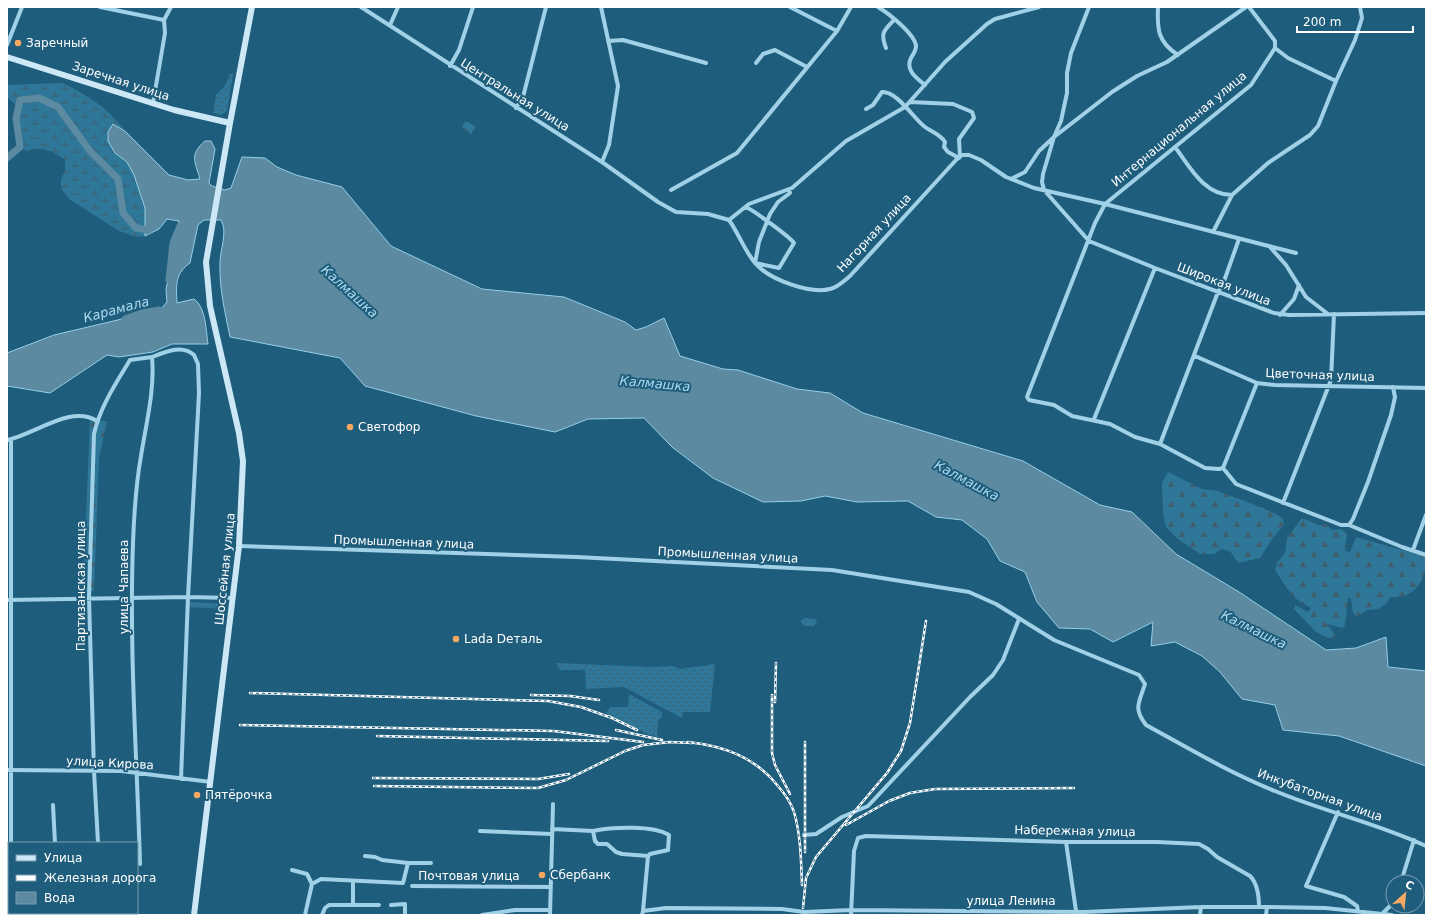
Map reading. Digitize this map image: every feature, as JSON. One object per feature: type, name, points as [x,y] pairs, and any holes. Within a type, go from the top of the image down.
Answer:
[{"type":"main road","name":"Шоссейная улица","points":[[194,915],[239,546],[243,461],[240,432],[213,322],[207,289],[206,262],[252,7]]},
{"type":"main road","name":"Заречная улица","points":[[7,57],[153,103],[230,123]]},
{"type":"street","points":[[7,45],[22,7]]},
{"type":"street","points":[[100,7],[164,20]]},
{"type":"street","points":[[153,103],[165,33],[164,20],[171,7]]},
{"type":"street","name":"Центральная улица","points":[[361,7],[450,66],[602,162],[658,202],[676,212],[708,214],[730,220]]},
{"type":"street","points":[[390,25],[398,7]]},
{"type":"street","points":[[450,66],[459,50],[473,7]]},
{"type":"street","points":[[516,108],[523,97],[546,7]]},
{"type":"street","points":[[601,7],[618,86],[609,145],[602,162]]},
{"type":"street","points":[[790,7],[837,31]]},
{"type":"street","points":[[671,190],[736,153],[837,31],[852,7]]},
{"type":"street","points":[[878,7],[910,35],[916,45],[916,50],[910,62],[910,69],[914,76],[925,85]]},
{"type":"street","points":[[730,220],[746,207],[789,189],[817,168],[846,141],[905,107],[946,62],[987,24],[995,19],[1039,7]]},
{"type":"street","points":[[1044,190],[1042,182],[1043,174],[1054,137],[1065,110],[1068,65],[1071,53],[1089,7]]},
{"type":"street","points":[[1158,7],[1159,32],[1161,40],[1178,55]]},
{"type":"street","points":[[1011,179],[1025,172],[1039,151],[1054,137],[1112,92],[1137,76],[1167,62],[1246,7]]},
{"type":"street","points":[[1250,7],[1275,41],[1275,48],[1288,58],[1336,81]]},
{"type":"street","points":[[1213,232],[1232,195],[1268,163],[1310,135],[1318,126],[1336,81],[1355,40],[1362,18],[1360,7]]},
{"type":"street","points":[[886,48],[882,36],[884,31],[894,20]]},
{"type":"street","points":[[608,41],[622,40],[706,62]]},
{"type":"street","name":"Интернациональная улица","points":[[1105,204],[1251,85],[1275,48]]},
{"type":"street","points":[[756,63],[763,54],[775,50],[807,67]]},
{"type":"street","points":[[866,109],[873,105],[884,91],[905,107],[924,127],[943,138],[945,142],[944,147],[948,152],[958,158],[969,155],[976,157],[1011,179],[1044,190],[1105,204],[1296,253]]},
{"type":"street","points":[[910,102],[953,104],[972,112],[974,118],[959,139],[958,158]]},
{"type":"street","points":[[1175,147],[1204,185],[1214,192],[1232,195]]},
{"type":"street","name":"Нагорная улица","points":[[730,220],[755,263],[764,272],[801,288],[812,291],[832,289],[850,276],[958,158]]},
{"type":"street","points":[[746,207],[755,211],[767,222],[792,240],[793,246],[779,268],[755,263],[759,242],[767,222],[774,207],[790,193],[789,189]]},
{"type":"street","name":"Широкая улица","points":[[1044,190],[1089,241],[1155,268],[1280,315],[1426,313]]},
{"type":"street","points":[[1105,204],[1095,223],[1027,397],[1029,400],[1054,405],[1072,416],[1085,420],[1094,419],[1119,428],[1135,438],[1160,444],[1204,468],[1223,468]]},
{"type":"street","points":[[1160,444],[1195,356],[1218,292],[1223,284],[1239,239]]},
{"type":"street","points":[[1269,246],[1286,265],[1306,297],[1328,314]]},
{"type":"street","points":[[1094,419],[1155,268]]},
{"type":"street","points":[[1280,315],[1294,299],[1299,285]]},
{"type":"street","points":[[1283,503],[1331,380],[1334,355],[1334,314]]},
{"type":"street","points":[[152,357],[171,350],[185,350],[194,355],[198,364],[199,393],[188,597],[181,779]]},
{"type":"street","name":"Цветочная улица","points":[[1195,356],[1258,383],[1275,385],[1426,388]]},
{"type":"street","name":"Партизанская улица","points":[[98,842],[94,771],[89,598],[94,442],[97,421],[109,395],[130,360],[152,357]]},
{"type":"street","name":"улица Чапаева","points":[[140,864],[132,599],[134,534],[140,458],[149,404],[153,369],[152,357]]},
{"type":"street","points":[[1223,468],[1258,383]]},
{"type":"street","points":[[1349,525],[1353,519],[1368,482],[1391,415],[1395,397],[1393,388]]},
{"type":"street","points":[[11,842],[8,770],[9,440],[74,416],[90,417],[97,421]]},
{"type":"street","points":[[1223,468],[1236,484],[1341,525],[1349,525],[1402,547],[1426,555]]},
{"type":"street","points":[[1413,550],[1426,515]]},
{"type":"street","name":"Промышленная улица","points":[[239,546],[576,557],[832,570],[969,592],[996,604],[1054,640],[1139,675],[1145,684],[1137,708],[1138,716],[1146,725]]},
{"type":"street","points":[[9,600],[188,597],[233,598]]},
{"type":"street","points":[[804,835],[816,834],[842,817],[868,806],[954,713],[996,672],[1003,660],[1019,619]]},
{"type":"street","name":"Инкубаторная улица","points":[[1146,725],[1231,772],[1276,792],[1338,812],[1414,840],[1426,846]]},
{"type":"street","name":"улица Кирова","points":[[8,770],[94,771],[211,782]]},
{"type":"street","points":[[53,804],[55,842]]},
{"type":"street","points":[[482,915],[515,910],[550,913],[553,804]]},
{"type":"street","points":[[1338,812],[1306,886],[1344,897],[1357,906],[1358,911]]},
{"type":"street","points":[[480,831],[552,832],[635,828],[658,830],[669,835],[668,850],[650,854],[648,856],[622,854],[616,852],[607,844],[598,844],[595,841],[593,831]]},
{"type":"street","name":"Набережная улица","points":[[851,912],[854,851],[858,838],[939,838],[1066,842],[1127,841],[1199,844],[1208,849],[1217,857],[1250,876],[1258,890],[1259,907]]},
{"type":"street","points":[[1403,874],[1414,840]]},
{"type":"street","points":[[1066,842],[1076,911]]},
{"type":"street","points":[[365,856],[375,856],[382,860],[408,863],[431,863]]},
{"type":"street","points":[[642,913],[648,856]]},
{"type":"street","points":[[312,884],[321,879],[403,882],[408,863]]},
{"type":"street","points":[[292,870],[307,874],[312,884],[305,915]]},
{"type":"street","points":[[353,881],[353,905]]},
{"type":"street","name":"Почтовая улица","points":[[412,886],[551,887]]},
{"type":"street","points":[[391,905],[405,904],[405,915]]},
{"type":"street","points":[[322,915],[324,908],[329,905],[380,905]]},
{"type":"street","points":[[1200,915],[1201,907]]},
{"type":"street","name":"улица Ленина","points":[[642,913],[666,908],[782,909],[804,912],[1076,911],[1084,914],[1201,907],[1267,907],[1358,911],[1392,915]]},
{"type":"street","points":[[1266,915],[1267,907]]},
{"type":"green space","points":[[230,74],[233,74],[227,111],[221,115],[213,113],[216,95],[225,86]]},
{"type":"green space","points":[[63,83],[98,103],[112,115],[126,132],[113,124],[115,153],[127,162],[134,175],[145,208],[145,236],[136,237],[119,231],[69,199],[61,188],[61,180],[65,170],[65,160],[47,150],[38,149],[27,151],[20,147],[15,104],[7,97],[7,85]]},
{"type":"green space","points":[[466,121],[476,127],[471,134],[462,127]]},
{"type":"green space","points":[[90,421],[107,421],[99,458],[94,591],[83,591]]},
{"type":"green space","points":[[1168,472],[1202,489],[1218,491],[1263,508],[1283,519],[1284,525],[1272,539],[1260,558],[1238,563],[1230,551],[1221,549],[1214,554],[1200,554],[1178,539],[1166,527],[1163,514],[1162,483]]},
{"type":"green space","points":[[1302,518],[1319,525],[1326,524],[1332,530],[1341,529],[1347,534],[1345,551],[1350,552],[1356,537],[1423,556],[1426,558],[1424,574],[1421,581],[1412,592],[1399,597],[1390,597],[1386,604],[1378,609],[1368,610],[1356,617],[1353,613],[1351,598],[1348,598],[1345,626],[1342,628],[1327,624],[1336,636],[1328,638],[1316,632],[1294,609],[1295,605],[1308,612],[1311,608],[1294,596],[1275,570],[1278,561],[1285,553],[1287,538]]},
{"type":"green space","points":[[189,602],[224,604],[224,609],[189,607]]},
{"type":"green space","points":[[805,618],[816,619],[817,622],[814,626],[805,626],[800,621]]},
{"type":"green space","points":[[556,663],[650,667],[673,666],[680,669],[715,664],[710,712],[683,712],[682,718],[624,687],[586,689],[585,670],[560,670]]},
{"type":"green space","points":[[629,694],[662,712],[661,719],[659,718],[657,733],[658,737],[647,734],[606,713],[610,707],[628,707]]},
{"type":"water","points":[[113,124],[126,132],[169,175],[188,180],[200,179],[195,163],[195,154],[205,141],[211,141],[215,149],[209,183],[212,186],[225,190],[231,188],[242,157],[265,158],[277,167],[296,175],[342,187],[391,246],[482,289],[564,297],[625,322],[636,330],[664,318],[680,356],[723,369],[738,370],[797,389],[830,393],[863,413],[1023,461],[1100,505],[1132,512],[1176,554],[1239,592],[1326,650],[1356,648],[1386,637],[1388,667],[1426,671],[1426,766],[1339,736],[1283,730],[1275,705],[1242,699],[1220,672],[1202,656],[1175,642],[1151,646],[1153,622],[1113,642],[1090,629],[1059,628],[1037,602],[1025,572],[1000,561],[987,539],[962,520],[936,517],[908,501],[857,502],[825,496],[801,501],[763,502],[713,478],[672,447],[644,418],[588,419],[555,432],[476,416],[365,386],[340,358],[230,337],[220,282],[220,258],[224,235],[221,220],[204,220],[198,225],[190,263],[185,267],[179,276],[176,291],[177,303],[194,299],[198,303],[205,320],[208,344],[172,344],[153,352],[119,357],[107,355],[50,393],[7,386],[7,353],[54,335],[160,310],[167,302],[166,290],[179,221],[167,219],[159,229],[145,236],[145,208],[134,175],[127,162],[115,153],[108,141],[108,132]]},
{"type":"waterway","name":"Калмашка","points":[[7,158],[20,147],[16,118],[20,100],[39,98],[58,107],[90,151],[118,179],[123,213],[136,228],[149,230],[153,226]]},
{"type":"waterway","name":"Карамала","points":[[169,280],[173,243],[180,226]]},
{"type":"waterway","name":"Карамала","points":[[125,319],[142,313],[159,310]]},
{"type":"railway","points":[[803,908],[806,878],[816,857],[887,773],[901,751],[910,723],[926,621]]},
{"type":"railway","points":[[775,702],[776,663]]},
{"type":"railway","points":[[250,693],[548,701],[581,707],[612,718]]},
{"type":"railway","points":[[531,695],[570,696],[599,700]]},
{"type":"railway","points":[[772,695],[772,753],[775,765],[790,794]]},
{"type":"railway","points":[[608,716],[637,730]]},
{"type":"railway","points":[[240,725],[554,731],[643,742]]},
{"type":"railway","points":[[616,730],[662,740]]},
{"type":"railway","points":[[377,736],[608,741]]},
{"type":"railway","points":[[374,786],[538,788],[566,780],[625,751],[643,745],[670,742],[692,743]]},
{"type":"railway","points":[[688,742],[714,746],[749,760],[769,776],[781,789],[794,812],[798,830],[802,885]]},
{"type":"railway","points":[[805,742],[805,852]]},
{"type":"railway","points":[[373,778],[538,779],[569,774]]},
{"type":"railway","points":[[846,825],[889,801],[910,793],[935,789],[1074,788]]},
{"type":"place","name":"Заречный","points":[[18,43]]},
{"type":"place","name":"Светофор","points":[[350,427]]},
{"type":"place","name":"Lada Dеталь","points":[[456,639]]},
{"type":"place","name":"Пятёрочка","points":[[197,795]]},
{"type":"place","name":"Сбербанк","points":[[542,875]]}]
